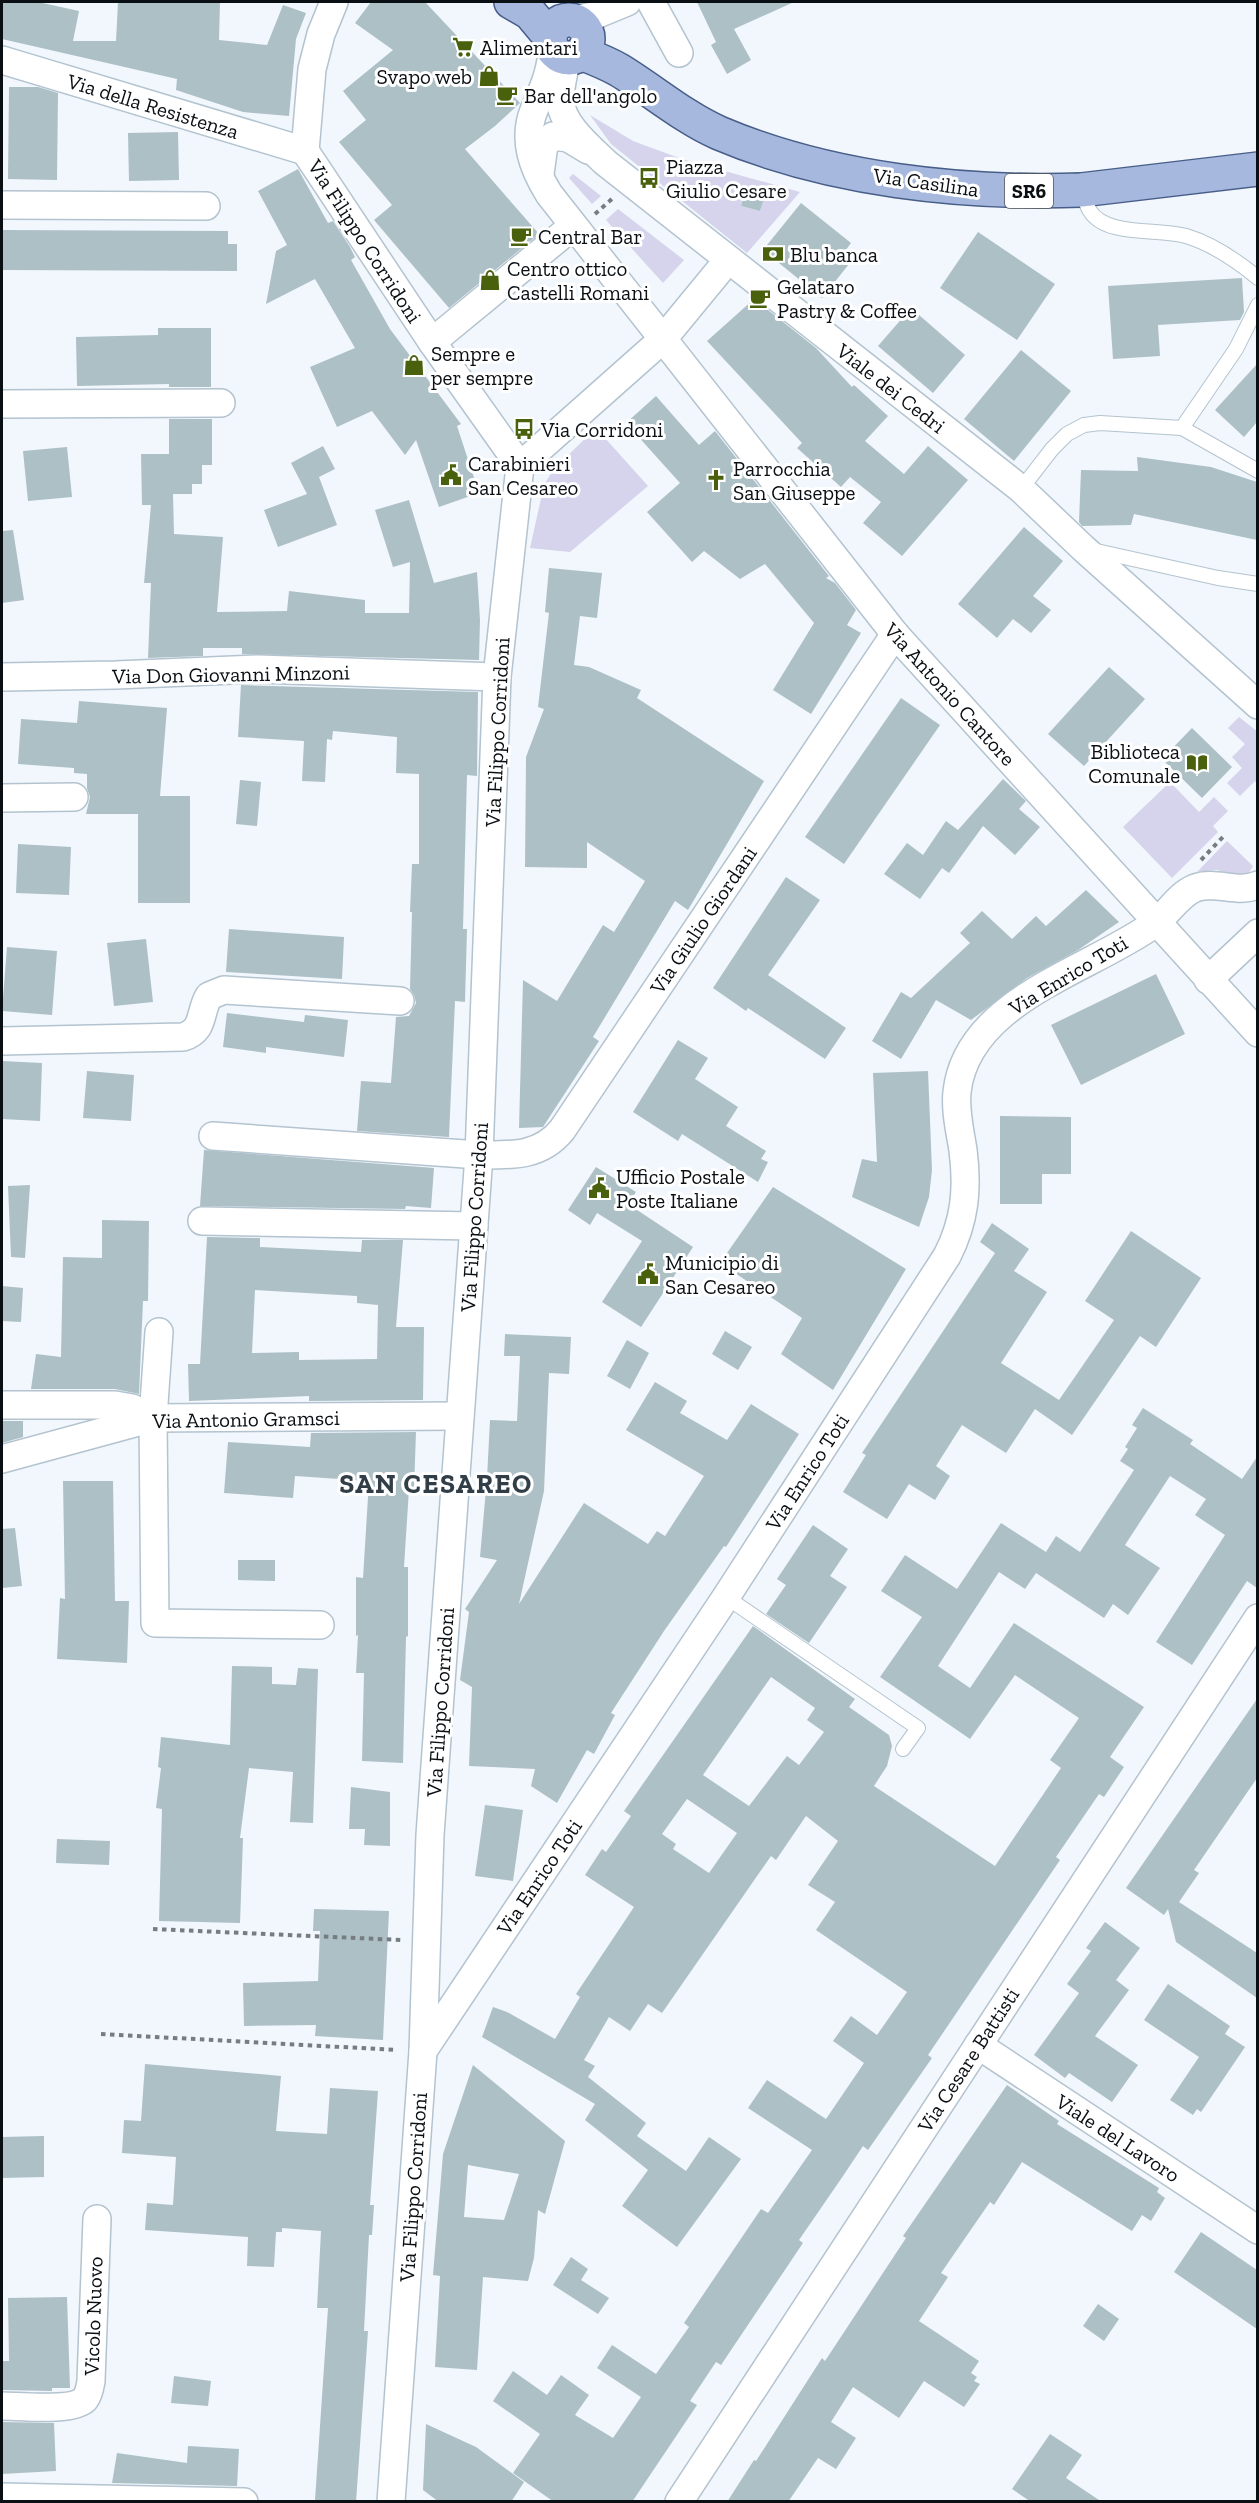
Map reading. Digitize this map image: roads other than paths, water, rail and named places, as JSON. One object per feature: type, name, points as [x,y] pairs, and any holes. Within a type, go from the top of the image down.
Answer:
[{"type":"main road","name":"Via Casilina","points":[[563,31],[697,121],[720,133],[827,166],[917,183],[981,190],[1082,190],[1257,170]]},
{"type":"street","name":"Via Filippo Corridoni","points":[[334,2],[321,34],[312,69],[305,151],[432,342],[520,466],[497,677],[479,1155],[430,1835],[423,2051],[391,2502]]},
{"type":"street","points":[[540,179],[531,156],[530,124],[563,31],[627,2]]},
{"type":"street","points":[[651,2],[679,53]]},
{"type":"street","name":"Viale dei Cedri","points":[[563,31],[560,99],[562,109],[575,131],[606,164],[1021,489],[1257,705]]},
{"type":"street","name":"Via della Resistenza","points":[[2,60],[305,151]]},
{"type":"street","points":[[540,179],[544,145],[553,136],[574,140],[606,164]]},
{"type":"street","name":"Via Antonio Cantore","points":[[540,179],[575,228],[895,634],[1257,1033]]},
{"type":"street","points":[[2,205],[206,206]]},
{"type":"street","points":[[432,342],[575,228]]},
{"type":"street","points":[[520,466],[663,339],[728,260]]},
{"type":"street","points":[[2,404],[221,403]]},
{"type":"street","name":"Via Giulio Giordani","points":[[213,1136],[479,1155],[531,1152],[549,1144],[562,1130],[895,634]]},
{"type":"street","name":"Via Don Giovanni Minzoni","points":[[2,677],[274,669],[497,677]]},
{"type":"street","points":[[2,798],[74,797]]},
{"type":"street","name":"Via Enrico Toti","points":[[423,2051],[726,1597],[941,1267],[964,1214],[966,1192],[957,1095],[961,1072],[977,1042],[988,1028],[1019,1002],[1155,923],[1185,894],[1211,885],[1246,889],[1257,885]]},
{"type":"street","points":[[1208,980],[1257,933]]},
{"type":"street","points":[[2,1041],[183,1037],[196,1031],[201,1024],[203,1009],[209,996],[224,990],[400,1001]]},
{"type":"street","points":[[202,1221],[474,1226]]},
{"type":"street","points":[[159,1332],[153,1418],[155,1623],[320,1625]]},
{"type":"street","points":[[2,1406],[115,1405],[132,1408],[153,1418]]},
{"type":"street","name":"Via Antonio Gramsci","points":[[2,1459],[153,1418],[460,1416]]},
{"type":"street","name":"Via Cesare Battisti","points":[[679,2502],[1257,1618]]},
{"type":"street","name":"Viale del Lavoro","points":[[978,2045],[1257,2230]]},
{"type":"street","name":"Vicolo Nuovo","points":[[2,2406],[68,2406],[85,2399],[92,2381],[97,2219]]},
{"type":"street","points":[[2,2497],[244,2502]]},
{"type":"lane","points":[[606,164],[631,169],[645,180],[659,192],[672,216]]},
{"type":"lane","points":[[1082,190],[1090,211],[1104,224],[1120,229],[1157,231],[1187,237],[1226,255],[1257,278]]},
{"type":"lane","points":[[1182,428],[1236,349],[1257,305]]},
{"type":"lane","points":[[1021,489],[1059,442],[1067,434],[1084,425],[1117,423],[1182,428],[1257,471]]},
{"type":"lane","points":[[1083,548],[1218,578],[1257,584]]},
{"type":"lane","points":[[726,1597],[918,1728],[903,1749]]},
{"type":"place","name":"Alimentari","points":[[463,47]]},
{"type":"place","name":"Svapo web","points":[[489,76]]},
{"type":"place","name":"Bar dell'angolo","points":[[507,95]]},
{"type":"place","name":"Piazza Giulio Cesare","points":[[649,178]]},
{"type":"place","name":"Central Bar","points":[[521,236]]},
{"type":"place","name":"Blu banca","points":[[773,254]]},
{"type":"place","name":"Centro ottico Castelli Romani","points":[[490,280]]},
{"type":"place","name":"Gelataro Pastry & Coffee","points":[[760,298]]},
{"type":"place","name":"Sempre e per sempre","points":[[414,365]]},
{"type":"place","name":"Via Corridoni","points":[[524,429]]},
{"type":"place","name":"Carabinieri San Cesareo","points":[[451,475]]},
{"type":"place","name":"Parrocchia San Giuseppe","points":[[716,480]]},
{"type":"place","name":"Biblioteca Comunale","points":[[1197,763]]},
{"type":"place","name":"Ufficio Postale Poste Italiane","points":[[599,1188]]},
{"type":"place","name":"Municipio di San Cesareo","points":[[648,1274]]},
{"type":"district","name":"SAN CESAREO","points":[[436,1484]]}]
